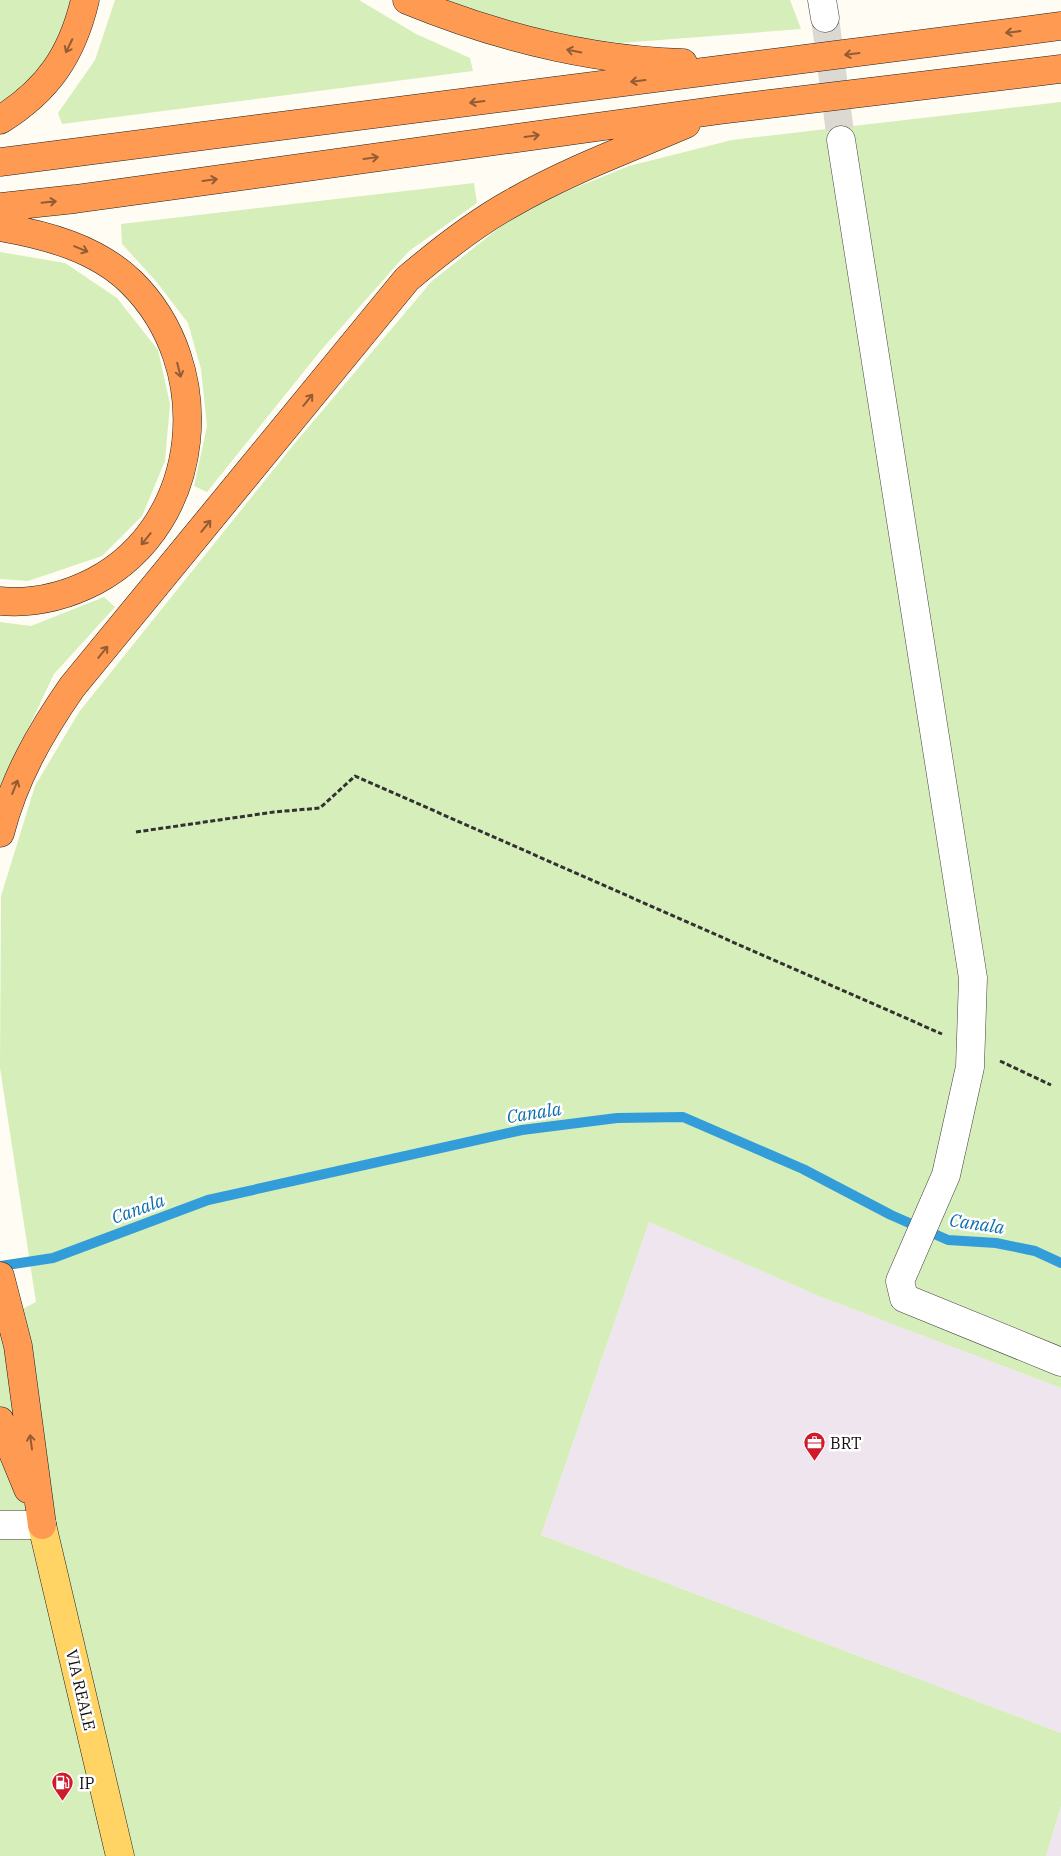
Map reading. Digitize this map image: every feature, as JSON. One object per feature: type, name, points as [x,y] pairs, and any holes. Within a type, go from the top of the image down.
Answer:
[{"type":"highway","points":[[0,120],[28,101],[58,68],[70,45],[85,0]]},
{"type":"highway","points":[[407,0],[494,32],[544,45],[602,56],[661,63],[720,65],[779,63]]},
{"type":"highway","points":[[0,162],[1061,26]]},
{"type":"highway","points":[[0,206],[94,196],[720,110],[1061,70]]},
{"type":"highway","points":[[0,834],[13,790],[29,754],[49,720],[72,687],[407,279],[461,236],[512,202],[560,177],[720,110]]},
{"type":"highway","points":[[0,227],[75,247],[93,254],[130,281],[158,316],[168,337],[179,365],[185,394],[187,425],[185,454],[180,479],[171,502],[143,544],[126,561],[82,588],[56,596],[29,601],[0,601]]},
{"type":"highway","points":[[0,1276],[18,1346],[42,1525]]},
{"type":"highway","points":[[0,1421],[42,1525]]},
{"type":"main road","name":"VIA REALE","points":[[42,1525],[120,1856]]},
{"type":"street","points":[[841,140],[973,978],[970,1068],[946,1175],[900,1281],[904,1298],[1061,1362]]},
{"type":"street","points":[[0,1525],[42,1525]]},
{"type":"path","points":[[136,832],[274,812],[320,808],[355,776],[971,1047],[1051,1085]]},
{"type":"shaded area","name":"BRT","points":[[649,1222],[821,1297],[1061,1388],[1061,1733],[541,1535]]},
{"type":"shaded area","points":[[1061,1806],[1061,1856],[1046,1856]]},
{"type":"green space","points":[[0,0],[81,0],[49,69],[0,113]]},
{"type":"green space","points":[[115,0],[359,0],[416,34],[470,58],[473,71],[62,124],[58,113],[95,60]]},
{"type":"green space","points":[[432,0],[790,0],[801,29],[621,43],[502,28]]},
{"type":"green space","points":[[1061,102],[1061,1388],[821,1297],[649,1222],[541,1535],[1061,1733],[1061,1806],[1046,1856],[0,1856],[0,1321],[36,1302],[0,1068],[1,896],[35,786],[79,712],[295,443],[432,281],[523,209],[629,166],[732,140]]},
{"type":"green space","points":[[474,183],[477,203],[409,251],[322,349],[207,492],[194,486],[207,426],[201,369],[188,323],[155,280],[122,244],[121,224]]},
{"type":"green space","points":[[0,252],[65,263],[117,298],[158,350],[170,404],[165,461],[142,516],[102,556],[28,581],[0,579]]},
{"type":"green space","points":[[104,597],[115,607],[54,674],[0,788],[0,622],[31,626]]},
{"type":"waterway","name":"Canala","points":[[0,1266],[53,1258],[208,1200],[522,1130],[617,1118],[683,1117],[803,1169],[891,1215],[948,1240],[996,1243],[1035,1251],[1061,1263]]},
{"type":"tunnel","points":[[825,18],[841,140]]},
{"type":"place","name":"BRT","points":[[814,1462]]},
{"type":"place","name":"IP","points":[[63,1802]]}]
